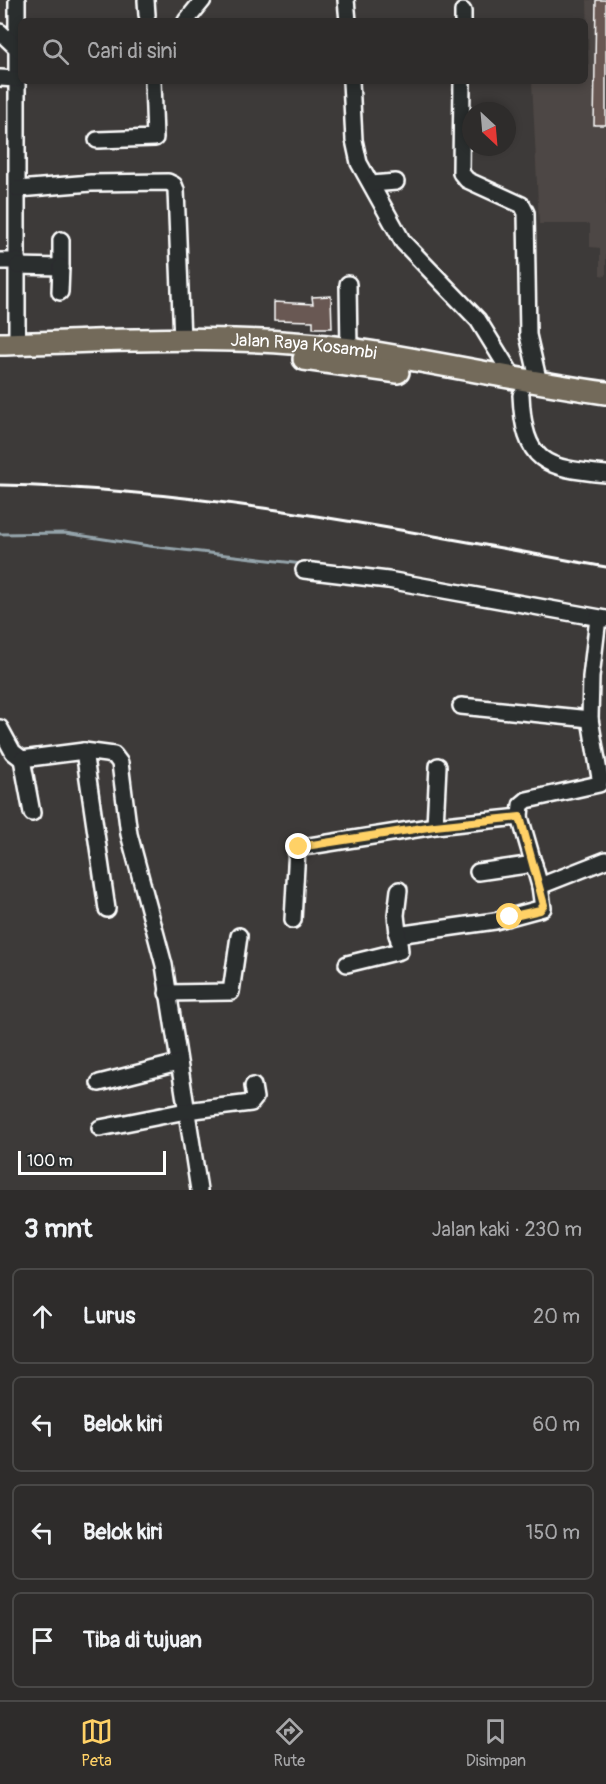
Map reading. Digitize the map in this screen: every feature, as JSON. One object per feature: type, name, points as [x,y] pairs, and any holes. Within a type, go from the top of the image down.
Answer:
[{"type":"highway","name":"Jalan Raya Kosambi","points":[[8,344],[182,340],[349,349],[606,407]]},
{"type":"highway","name":"Jalan Raya Kosambi","points":[[0,358],[125,354],[268,356],[518,388],[539,383],[606,393]]},
{"type":"street","points":[[16,0],[18,34]]},
{"type":"street","points":[[188,18],[203,0]]},
{"type":"street","points":[[346,0],[348,18]]},
{"type":"street","points":[[0,32],[18,50]]},
{"type":"street","points":[[8,344],[18,264],[18,65]]},
{"type":"street","points":[[0,78],[17,79]]},
{"type":"street","points":[[97,140],[155,138],[153,84]]},
{"type":"street","points":[[351,84],[356,155],[403,242],[478,320],[518,388],[526,437],[538,456],[557,467],[606,474]]},
{"type":"street","points":[[462,84],[461,173],[467,180],[522,205],[526,213],[528,335],[539,383]]},
{"type":"street","points":[[18,189],[91,183],[168,182],[174,185],[182,340]]},
{"type":"street","points":[[372,184],[396,182]]},
{"type":"street","points":[[60,292],[61,240]]},
{"type":"street","points":[[0,261],[61,267]]},
{"type":"street","points":[[348,284],[349,349]]},
{"type":"street","points":[[304,570],[388,580],[602,619],[591,677],[590,719],[600,778],[598,784],[527,800],[521,805],[520,817],[544,905],[540,910],[495,921],[397,935]]},
{"type":"street","points":[[461,706],[590,719]]},
{"type":"street","points":[[0,728],[13,752],[22,759],[32,813]]},
{"type":"street","points":[[22,759],[84,751],[114,755],[120,763],[129,834],[164,965],[199,1190]]},
{"type":"street","points":[[84,751],[107,909]]},
{"type":"street","points":[[435,826],[438,766]]},
{"type":"street","points":[[293,920],[297,848],[435,826],[520,817]]},
{"type":"street","points":[[540,886],[606,860]]},
{"type":"street","points":[[478,872],[534,864]]},
{"type":"street","points":[[347,964],[399,952],[397,935],[399,890]]},
{"type":"street","points":[[167,993],[231,992],[239,936]]},
{"type":"street","points":[[99,1083],[178,1063]]},
{"type":"street","points":[[100,1128],[186,1111],[251,1103],[255,1098],[253,1086]]},
{"type":"shaded area","points":[[587,0],[606,0],[606,276],[600,275],[600,248],[590,247],[590,224],[539,224],[532,84],[588,84]]},
{"type":"building","points":[[596,0],[606,0],[606,125],[594,125]]},
{"type":"building","points":[[331,296],[332,328],[313,328],[313,321],[274,320],[274,302],[313,304],[312,297]]},
{"type":"waterway","points":[[0,534],[65,533],[149,546],[303,564]]},
{"type":"waterway","points":[[402,575],[466,587]]},
{"type":"railway","points":[[0,485],[76,488],[228,503],[380,526],[606,567]]},
{"type":"route","points":[[299,847],[435,826],[520,817],[544,905],[540,910],[510,917]]}]
